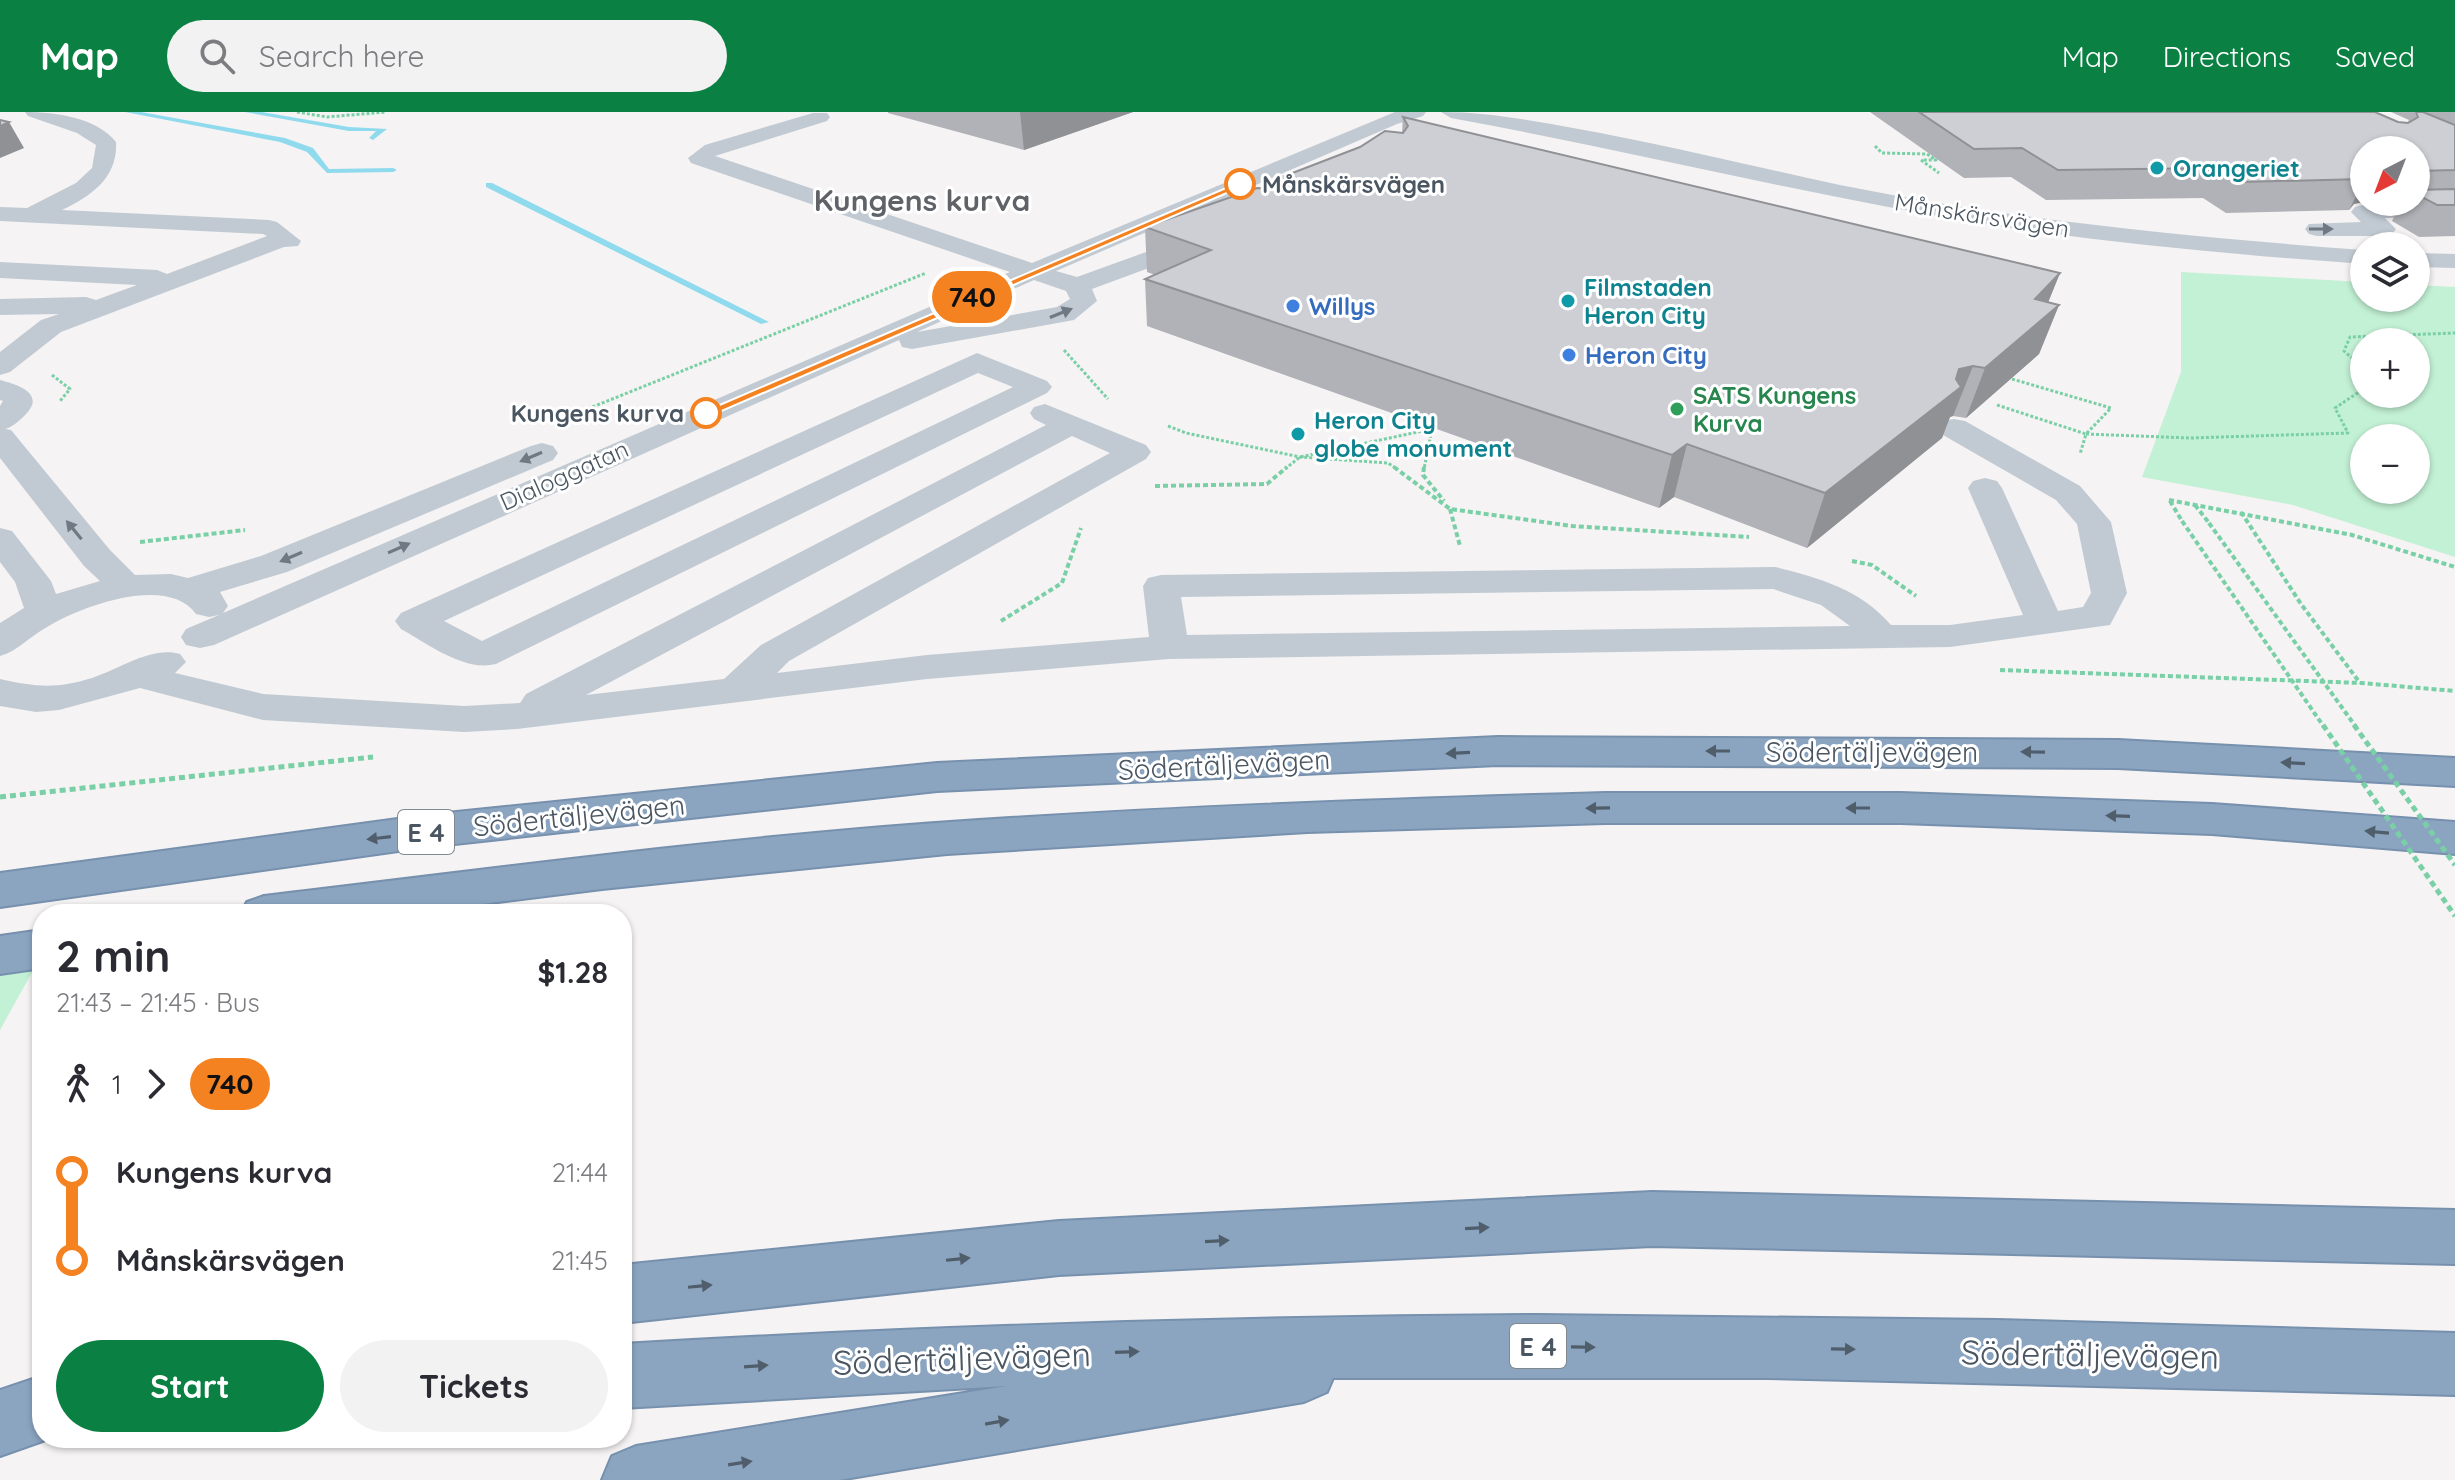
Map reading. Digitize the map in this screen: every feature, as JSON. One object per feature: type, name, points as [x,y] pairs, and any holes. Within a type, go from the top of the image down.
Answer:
[{"type":"highway","name":"Södertäljevägen","points":[[0,890],[427,831],[937,777],[1498,751],[2026,752],[2455,772]]},
{"type":"highway","points":[[344,904],[602,872],[931,840],[1307,817],[1605,808],[1901,808],[2212,819],[2455,838]]},
{"type":"highway","points":[[0,867],[146,868]]},
{"type":"highway","points":[[0,955],[32,950]]},
{"type":"highway","points":[[632,1293],[1059,1248],[1652,1219],[2455,1237]]},
{"type":"highway","name":"Södertäljevägen","points":[[632,1375],[760,1366],[1163,1350],[1449,1345],[2024,1351],[2455,1364]]},
{"type":"highway","points":[[636,1480],[1449,1345]]},
{"type":"highway","points":[[0,1423],[32,1412]]},
{"type":"highway","points":[[0,1443],[32,1438]]},
{"type":"street","points":[[12,120],[36,112],[84,129],[106,142],[109,158],[102,172],[78,193]]},
{"type":"street","name":"Dialoggatan","points":[[2,694],[43,699],[79,694],[139,676],[175,657],[200,637],[847,339],[964,277],[1364,112]]},
{"type":"street","name":"Dialoggatan","points":[[847,339],[1036,271],[1416,112]]},
{"type":"street","name":"Månskärsvägen","points":[[1451,112],[1606,140],[1843,192],[1993,218],[2201,245],[2350,256]]},
{"type":"street","name":"Månskärsvägen","points":[[1500,112],[1606,140]]},
{"type":"street","points":[[820,117],[712,149],[699,158],[1077,286],[1227,230]]},
{"type":"street","points":[[744,140],[775,150]]},
{"type":"street","points":[[1328,147],[1366,158]]},
{"type":"street","points":[[1624,162],[1648,149]]},
{"type":"street","points":[[792,189],[831,177]]},
{"type":"street","points":[[1937,185],[2054,209],[2096,214],[2260,229],[2384,229],[2417,240],[2455,239]]},
{"type":"street","points":[[0,214],[78,193],[107,195]]},
{"type":"street","points":[[209,200],[234,225]]},
{"type":"street","points":[[0,229],[30,204],[269,227],[291,242],[236,257],[174,266],[0,270]]},
{"type":"street","points":[[2384,229],[2363,212],[2455,209]]},
{"type":"street","points":[[2430,260],[2455,261]]},
{"type":"street","points":[[0,366],[51,326],[110,304],[174,266]]},
{"type":"street","points":[[847,339],[1045,319],[1065,314],[1084,301],[1077,286]]},
{"type":"street","points":[[0,307],[110,304]]},
{"type":"street","points":[[977,362],[1037,387],[1014,399],[482,656],[414,621],[977,362]]},
{"type":"street","points":[[0,389],[18,397],[18,406],[0,421]]},
{"type":"street","points":[[739,687],[775,653],[1135,452],[1014,399]]},
{"type":"street","name":"Dialoggatan","points":[[190,589],[274,564],[629,417]]},
{"type":"street","points":[[517,716],[1071,424]]},
{"type":"street","points":[[139,676],[263,707],[464,719],[517,716],[739,687],[927,667],[1169,647],[1950,636],[2097,617],[2109,593],[2094,522],[2068,493],[1954,428]]},
{"type":"street","points":[[0,437],[97,558],[127,587]]},
{"type":"street","points":[[1985,488],[2045,623]]},
{"type":"street","points":[[0,538],[33,581],[44,612]]},
{"type":"street","points":[[587,542],[775,653]]},
{"type":"street","points":[[1169,647],[1161,586],[1775,578],[1829,594],[1863,614],[1881,638]]},
{"type":"street","points":[[0,644],[44,612],[85,597],[127,587],[158,585],[190,589],[207,600],[211,616],[200,637]]},
{"type":"path","points":[[297,112],[327,117],[386,112]]},
{"type":"path","points":[[1875,146],[1882,153],[1927,154],[1936,160],[1921,160]]},
{"type":"path","points":[[559,421],[939,268],[964,277]]},
{"type":"path","points":[[1045,319],[1061,347],[1111,402]]},
{"type":"path","points":[[2430,334],[2455,333]]},
{"type":"path","points":[[2350,337],[2344,351],[2350,356]]},
{"type":"path","points":[[51,375],[70,389],[55,409]]},
{"type":"path","points":[[2012,379],[2111,408],[2086,434],[2190,438],[2348,433],[2335,408],[2350,398]]},
{"type":"path","points":[[1161,423],[1186,433],[1300,457],[1388,463],[1450,509],[1572,526],[1755,537]]},
{"type":"path","points":[[1151,486],[1267,484],[1300,457],[1432,429],[1423,475],[1450,509],[1469,582]]},
{"type":"path","points":[[2455,567],[2352,535],[2169,500],[2455,916]]},
{"type":"path","points":[[2195,504],[2455,865]]},
{"type":"path","points":[[2241,512],[2301,604],[2361,683]]},
{"type":"path","points":[[927,667],[1062,583],[1082,525]]},
{"type":"path","points":[[97,558],[143,541],[254,529]]},
{"type":"path","points":[[133,530],[143,541]]},
{"type":"path","points":[[1843,558],[1872,565],[1919,599]]},
{"type":"path","points":[[1989,670],[2361,683],[2455,691]]},
{"type":"path","points":[[0,797],[384,755]]},
{"type":"green space","points":[[2181,272],[2350,281],[2350,312],[2430,312],[2430,286],[2455,287],[2455,557],[2293,505],[2142,477],[2181,372]]},
{"type":"green space","points":[[32,968],[0,1030],[0,973]]},
{"type":"building","name":"Orangeriet","points":[[1919,112],[2375,112],[2408,123],[2418,117],[2416,112],[2423,112],[2455,125],[2455,170],[2430,171],[2430,136],[2350,136],[2350,179],[2240,182],[2217,168],[2058,170],[2022,148],[1974,149]]},
{"type":"building","points":[[1403,117],[2060,273],[2035,299],[2059,305],[1985,368],[1973,366],[1959,369],[1956,379],[1961,387],[1825,493],[1687,444],[1672,455],[1145,279],[1211,250],[1145,227],[1257,188],[1279,189],[1285,181],[1282,177],[1360,147],[1385,131],[1403,133],[1408,126]]},
{"type":"building","points":[[2455,189],[2455,205],[2437,205],[2430,201],[2430,190]]},
{"type":"waterway","points":[[129,112],[282,140],[310,150],[327,171],[393,170]]},
{"type":"waterway","points":[[249,112],[349,129],[383,129],[373,138]]},
{"type":"waterway","points":[[489,185],[764,322]]},
{"type":"bus line","name":"740","points":[[706,413],[1240,184]]},
{"type":"place","name":"Orangeriet","points":[[2157,168]]},
{"type":"place","name":"Månskärsvägen","points":[[1240,184]]},
{"type":"place","name":"Filmstaden Heron City","points":[[1568,301]]},
{"type":"place","name":"Willys","points":[[1293,306]]},
{"type":"place","name":"Heron City","points":[[1569,355]]},
{"type":"place","name":"SATS Kungens Kurva","points":[[1677,409]]},
{"type":"place","name":"Kungens kurva","points":[[706,413]]},
{"type":"place","name":"Heron City globe monument","points":[[1298,434]]},
{"type":"district","name":"Kungens kurva","points":[[922,200]]}]
